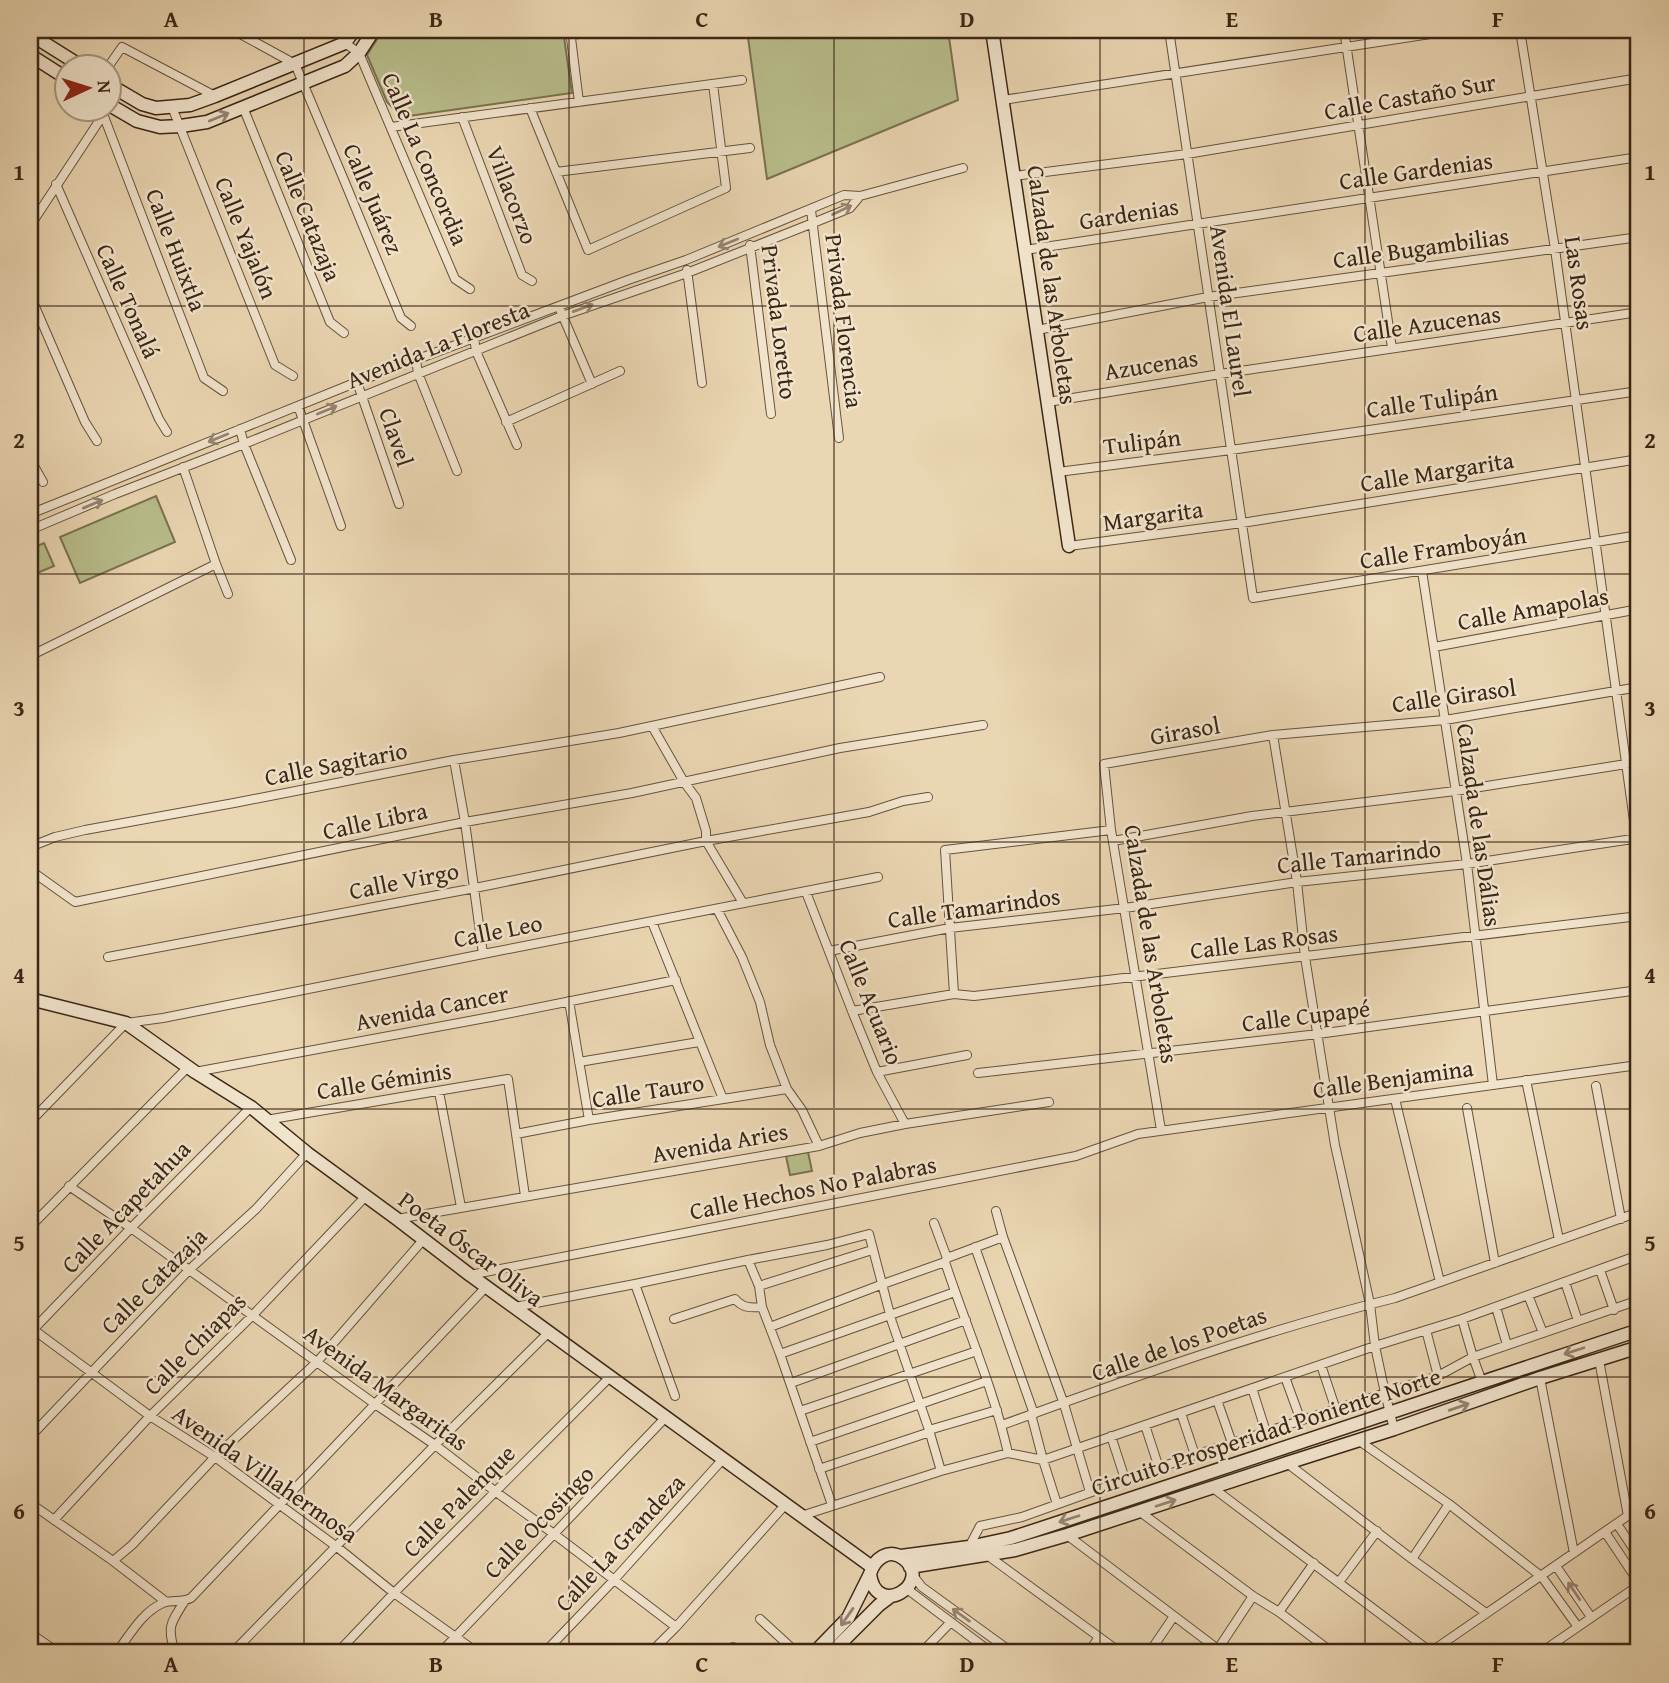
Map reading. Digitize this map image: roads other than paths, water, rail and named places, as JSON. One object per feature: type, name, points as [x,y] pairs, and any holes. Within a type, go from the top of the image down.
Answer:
[{"type":"street","points":[[233,30],[295,64]]},
{"type":"street","points":[[122,115],[160,127],[206,122],[345,66],[359,53],[374,30]]},
{"type":"street","points":[[579,102],[570,32],[609,30]]},
{"type":"street","name":"Calzada de las Arboletas","points":[[992,30],[1069,546]]},
{"type":"street","name":"Avenida El Laurel","points":[[1169,30],[1253,598]]},
{"type":"street","points":[[1344,30],[1392,348]]},
{"type":"street","points":[[1003,100],[1456,30]]},
{"type":"street","name":"Las Rosas","points":[[1520,30],[1555,249],[1639,857]]},
{"type":"street","points":[[30,34],[59,52]]},
{"type":"street","points":[[122,92],[142,104],[156,108],[190,105],[295,64],[350,34]]},
{"type":"street","name":"Calle La Concordia","points":[[350,34],[455,279],[470,289]]},
{"type":"street","points":[[118,52],[122,47],[215,96]]},
{"type":"street","points":[[30,55],[52,69]]},
{"type":"street","name":"Calle Juárez","points":[[295,64],[401,318],[411,326]]},
{"type":"street","name":"Calle Castaño Sur","points":[[1014,176],[1187,154],[1639,78]]},
{"type":"street","points":[[391,127],[742,80]]},
{"type":"street","points":[[530,108],[588,250],[726,188],[713,84]]},
{"type":"street","name":"Calle Yajalón","points":[[172,107],[275,365],[293,376]]},
{"type":"street","name":"Calle Catazaja","points":[[243,107],[330,322],[344,333]]},
{"type":"street","name":"Villacorzo","points":[[462,117],[522,275],[532,281]]},
{"type":"street","points":[[30,226],[97,122]]},
{"type":"street","name":"Calle Huixtla","points":[[111,122],[204,378],[223,391]]},
{"type":"street","points":[[556,172],[750,148]]},
{"type":"street","name":"Calle Gardenias","points":[[1198,223],[1639,157]]},
{"type":"street","name":"Avenida La Floresta","points":[[30,514],[357,382],[686,260],[844,195],[860,196],[963,168]]},
{"type":"street","name":"Calle Tonalá","points":[[56,184],[167,432]]},
{"type":"street","name":"Avenida La Floresta","points":[[30,530],[562,316],[687,273],[813,223],[850,208],[860,196]]},
{"type":"street","name":"Privada Florencia","points":[[811,210],[839,438]]},
{"type":"street","name":"Gardenias","points":[[1025,250],[1198,223]]},
{"type":"street","name":"Privada Loretto","points":[[749,235],[771,414]]},
{"type":"street","name":"Calle Bugambilias","points":[[1037,330],[1209,297],[1639,237]]},
{"type":"street","points":[[686,260],[702,383]]},
{"type":"street","points":[[628,280],[631,291]]},
{"type":"street","points":[[30,295],[85,422],[97,442]]},
{"type":"street","points":[[559,306],[592,384]]},
{"type":"street","name":"Calle Azucenas","points":[[1220,373],[1639,312]]},
{"type":"street","points":[[474,338],[476,351],[517,445]]},
{"type":"street","points":[[416,360],[418,373],[457,471]]},
{"type":"street","points":[[506,422],[620,371]]},
{"type":"street","name":"Azucenas","points":[[1048,402],[1220,373]]},
{"type":"street","name":"Clavel","points":[[357,382],[399,504]]},
{"type":"street","name":"Calle Tulipán","points":[[1231,450],[1639,391]]},
{"type":"street","points":[[298,406],[341,526]]},
{"type":"street","points":[[240,429],[291,560]]},
{"type":"street","name":"Tulipán","points":[[1058,472],[1231,450]]},
{"type":"street","points":[[30,459],[43,482]]},
{"type":"street","name":"Calle Margarita","points":[[1242,523],[1639,459]]},
{"type":"street","points":[[183,467],[228,594]]},
{"type":"street","name":"Margarita","points":[[1069,546],[1242,523]]},
{"type":"street","name":"Calle Framboyán","points":[[1253,598],[1639,535]]},
{"type":"street","points":[[30,656],[216,564]]},
{"type":"street","name":"Calzada de las Dálias","points":[[1422,570],[1467,864],[1493,1085]]},
{"type":"street","name":"Calle Amapolas","points":[[1433,647],[1639,609]]},
{"type":"street","name":"Calle Sagitario","points":[[30,847],[55,837],[85,830],[454,760],[619,733],[880,677]]},
{"type":"street","name":"Calle Girasol","points":[[1273,735],[1445,720],[1639,687]]},
{"type":"street","name":"Calle Libra","points":[[30,870],[75,902],[465,822],[632,793],[840,748],[983,724]]},
{"type":"street","points":[[652,726],[695,798],[702,814],[706,841],[743,903]]},
{"type":"street","points":[[1273,735],[1297,882],[1305,957],[1328,1108],[1394,1429]]},
{"type":"street","name":"Girasol","points":[[1104,764],[1273,735]]},
{"type":"street","points":[[454,760],[483,954]]},
{"type":"street","points":[[1113,841],[1252,816],[1455,791],[1639,762]]},
{"type":"street","name":"Calzada de las Arboletas","points":[[1104,764],[1111,830],[1161,1130]]},
{"type":"street","name":"Calle Virgo","points":[[108,957],[475,888],[869,811],[928,797]]},
{"type":"street","points":[[954,994],[945,850],[1111,830]]},
{"type":"street","name":"Calle Tamarindo","points":[[1125,908],[1297,882],[1467,864],[1638,838]]},
{"type":"street","name":"Calle Leo","points":[[126,1023],[163,1018],[878,877]]},
{"type":"street","name":"Calle Acuario","points":[[806,892],[877,1072],[905,1124]]},
{"type":"street","name":"Calle Tamarindos","points":[[829,951],[950,928],[1125,908]]},
{"type":"street","points":[[717,909],[742,957],[760,1002],[769,1045],[787,1089],[802,1110],[819,1146]]},
{"type":"street","name":"Calle Las Rosas","points":[[852,1011],[954,994],[974,996],[1639,916]]},
{"type":"street","points":[[652,922],[723,1099]]},
{"type":"street","name":"Avenida Cancer","points":[[191,1069],[569,1001],[676,979]]},
{"type":"street","name":"Calle Cupapé","points":[[978,1073],[1318,1034],[1639,990]]},
{"type":"street","name":"Poeta Óscar Oliva","points":[[30,999],[126,1023],[251,1107],[365,1197],[785,1504],[871,1571]]},
{"type":"street","points":[[569,1001],[589,1120]]},
{"type":"street","points":[[30,1122],[126,1023]]},
{"type":"street","points":[[579,1062],[699,1042]]},
{"type":"street","points":[[877,1072],[967,1055]]},
{"type":"street","name":"Calle Benjamina","points":[[1161,1130],[1631,1066]]},
{"type":"street","points":[[30,1227],[191,1069]]},
{"type":"street","name":"Calle Géminis","points":[[266,1120],[508,1079],[516,1134]]},
{"type":"street","points":[[1525,1080],[1559,1240]]},
{"type":"street","points":[[1596,1086],[1620,1219]]},
{"type":"street","name":"Calle Tauro","points":[[516,1134],[787,1089]]},
{"type":"street","points":[[439,1092],[461,1207]]},
{"type":"street","points":[[1395,1099],[1440,1282]]},
{"type":"street","name":"Avenida Aries","points":[[397,1219],[819,1146],[860,1133],[905,1124],[1049,1102]]},
{"type":"street","name":"Calle Acapetahua","points":[[31,1330],[251,1107]]},
{"type":"street","points":[[1466,1108],[1495,1263]]},
{"type":"street","name":"Calle Hechos No Palabras","points":[[470,1275],[1076,1156],[1139,1133],[1161,1130]]},
{"type":"street","points":[[516,1134],[525,1196]]},
{"type":"street","name":"Calle Catazaja","points":[[30,1437],[189,1270],[256,1209],[307,1153]]},
{"type":"street","name":"Avenida Margaritas","points":[[69,1186],[435,1445],[676,1627]]},
{"type":"street","name":"Calle Chiapas","points":[[54,1520],[150,1416],[252,1316],[365,1197]]},
{"type":"street","points":[[996,1211],[1064,1404],[1090,1492]]},
{"type":"street","name":"Calle de los Poetas","points":[[1002,1425],[1188,1358],[1355,1307],[1395,1298],[1639,1212]]},
{"type":"street","points":[[934,1223],[955,1292],[998,1410],[1008,1453]]},
{"type":"street","points":[[514,1307],[827,1245],[869,1234],[890,1314],[941,1471]]},
{"type":"street","points":[[771,1327],[1003,1237]]},
{"type":"street","points":[[113,1561],[132,1545],[215,1457],[317,1362],[423,1240]]},
{"type":"street","points":[[975,1247],[1032,1414],[1043,1460],[1058,1504]]},
{"type":"street","points":[[758,1286],[872,1250]]},
{"type":"street","points":[[801,1516],[941,1471],[1008,1453],[1043,1460],[1496,1307],[1637,1256],[1639,1270]]},
{"type":"street","points":[[748,1260],[832,1505]]},
{"type":"street","points":[[1600,1270],[1614,1310]]},
{"type":"street","points":[[1565,1282],[1578,1321]]},
{"type":"street","points":[[635,1284],[675,1396]]},
{"type":"street","points":[[175,1653],[171,1641],[171,1623],[187,1600],[486,1287]]},
{"type":"street","points":[[780,1354],[955,1292]]},
{"type":"street","points":[[1528,1295],[1543,1333]]},
{"type":"street","points":[[674,1319],[735,1299],[745,1307],[762,1307]]},
{"type":"street","points":[[969,1547],[980,1526],[1022,1517],[1195,1455],[1438,1376],[1472,1357],[1639,1300]]},
{"type":"street","points":[[1496,1307],[1507,1345]]},
{"type":"street","points":[[1462,1318],[1482,1382]]},
{"type":"street","points":[[791,1383],[966,1320]]},
{"type":"street","name":"Avenida Villahermosa","points":[[31,1330],[150,1416],[215,1457],[478,1653]]},
{"type":"street","points":[[1426,1330],[1438,1376]]},
{"type":"street","name":"Circuito Prosperidad Poniente Norte","points":[[901,1556],[1011,1538],[1639,1330]]},
{"type":"street","points":[[232,1653],[549,1332]]},
{"type":"street","name":"Circuito Prosperidad Poniente Norte","points":[[911,1570],[1015,1550],[1067,1535],[1639,1347]]},
{"type":"street","points":[[800,1411],[977,1351]]},
{"type":"street","points":[[1599,1360],[1628,1516]]},
{"type":"street","points":[[1321,1364],[1336,1410]]},
{"type":"street","name":"Calle Palenque","points":[[337,1653],[610,1377]]},
{"type":"street","points":[[1285,1377],[1301,1421]]},
{"type":"street","points":[[1540,1378],[1574,1553]]},
{"type":"street","points":[[810,1443],[987,1381]]},
{"type":"street","points":[[1252,1388],[1266,1432]]},
{"type":"street","points":[[1217,1401],[1231,1443]]},
{"type":"street","points":[[819,1469],[998,1410]]},
{"type":"street","points":[[1181,1413],[1195,1455]]},
{"type":"street","name":"Calle Ocosingo","points":[[440,1653],[666,1418]]},
{"type":"street","points":[[1145,1425],[1158,1468]]},
{"type":"street","points":[[1111,1436],[1125,1479]]},
{"type":"street","points":[[1358,1440],[1449,1504],[1542,1577],[1578,1627]]},
{"type":"street","name":"Calle La Grandeza","points":[[544,1653],[723,1459]]},
{"type":"street","points":[[1287,1463],[1486,1613]]},
{"type":"street","points":[[1213,1488],[1430,1652],[1639,1508]]},
{"type":"street","points":[[650,1653],[785,1504]]},
{"type":"street","points":[[1412,1559],[1449,1504]]},
{"type":"street","points":[[30,1516],[33,1506],[165,1601]]},
{"type":"street","points":[[1139,1511],[1332,1653]]},
{"type":"street","points":[[1617,1524],[1639,1557]]},
{"type":"street","points":[[1339,1582],[1377,1531]]},
{"type":"street","points":[[1540,1653],[1639,1584],[1605,1532]]},
{"type":"street","points":[[1067,1535],[1220,1651],[1253,1596]]},
{"type":"street","points":[[814,1653],[848,1618],[875,1562],[887,1554],[901,1556],[922,1587],[1013,1653]]},
{"type":"street","points":[[987,1555],[1121,1653]]},
{"type":"street","points":[[1279,1612],[1314,1563]]},
{"type":"street","points":[[1556,1566],[1591,1617]]},
{"type":"street","points":[[871,1571],[874,1587],[884,1595],[891,1596],[907,1590],[911,1581],[911,1570]]},
{"type":"street","points":[[907,1590],[992,1653]]},
{"type":"street","points":[[831,1653],[891,1596]]},
{"type":"street","points":[[116,1653],[145,1615],[165,1601],[187,1600]]},
{"type":"street","points":[[1149,1653],[1174,1616]]},
{"type":"street","points":[[761,1619],[797,1653]]},
{"type":"street","points":[[921,1653],[950,1623]]},
{"type":"street","points":[[30,1633],[59,1653]]},
{"type":"street","points":[[1088,1653],[1099,1637]]},
{"type":"street","points":[[241,1646],[251,1653]]}]
